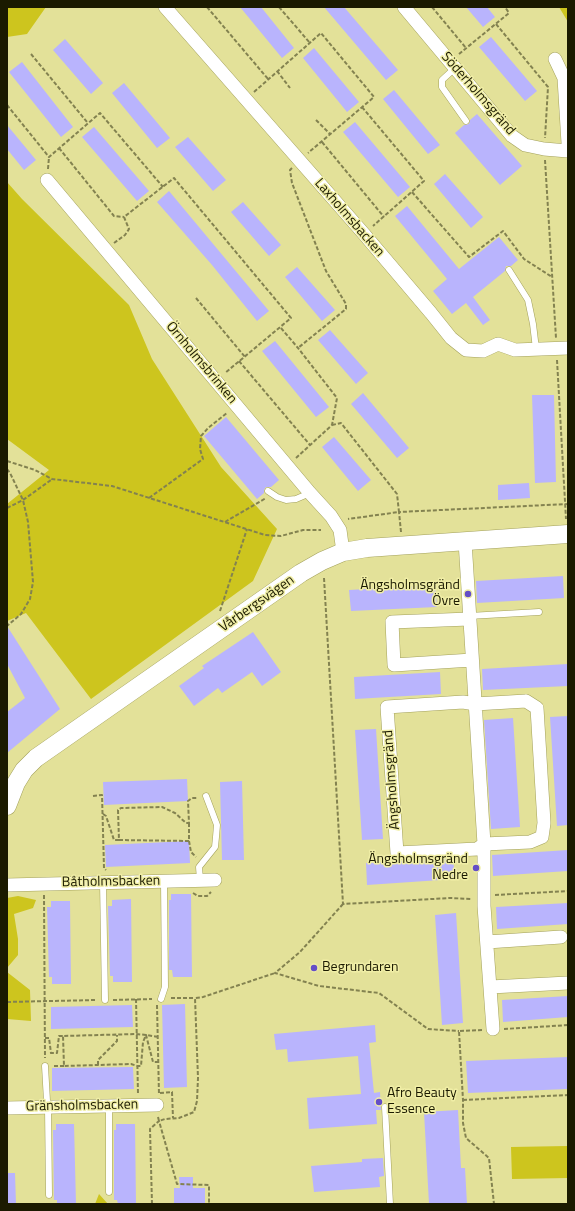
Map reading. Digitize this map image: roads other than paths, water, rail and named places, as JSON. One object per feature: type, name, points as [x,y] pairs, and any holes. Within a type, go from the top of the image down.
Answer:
[{"type":"street","name":"Laxholmsbacken","points":[[165,7],[364,234],[451,338],[466,350],[483,351],[498,344],[515,350],[562,348]]},
{"type":"street","name":"Söderholmsgränd","points":[[404,7],[512,136],[525,144],[544,149],[568,151]]},
{"type":"street","points":[[554,58],[564,78],[568,143]]},
{"type":"street","name":"Örnholmsbrinken","points":[[46,180],[287,466],[331,516],[340,530],[343,552]]},
{"type":"street","name":"Vårbergsvägen","points":[[7,806],[11,780],[36,758],[74,733],[301,573],[322,561],[343,552],[367,548],[465,541],[567,528]]},
{"type":"street","points":[[465,541],[484,844],[483,870],[492,1030]]},
{"type":"street","points":[[469,617],[392,622],[394,665],[472,660]]},
{"type":"street","name":"Ängsholmsgränd","points":[[463,702],[475,704],[526,702],[537,708],[544,824],[542,838],[530,842],[484,844],[477,849],[397,853],[388,707],[463,702]]},
{"type":"street","name":"Båtholmsbacken","points":[[7,885],[44,884],[105,877],[164,881],[215,880]]},
{"type":"street","points":[[487,942],[561,937]]},
{"type":"street","points":[[490,987],[568,983]]},
{"type":"street","name":"Gränsholmsbacken","points":[[7,1108],[158,1105]]},
{"type":"lane","points":[[452,65],[442,80],[442,87],[466,121]]},
{"type":"lane","points":[[509,270],[528,300],[536,349]]},
{"type":"lane","points":[[271,492],[286,500],[296,499],[310,493]]},
{"type":"lane","points":[[469,617],[539,612]]},
{"type":"lane","points":[[200,880],[199,867],[215,847],[217,825],[206,796]]},
{"type":"lane","points":[[105,877],[105,1000]]},
{"type":"lane","points":[[161,999],[165,987],[164,881]]},
{"type":"lane","points":[[46,1066],[49,1195]]},
{"type":"lane","points":[[109,1106],[109,1192]]},
{"type":"lane","points":[[385,1107],[390,1204]]},
{"type":"place","name":"Ängsholmsgränd Övre","points":[[468,594]]},
{"type":"place","name":"Ängsholmsgränd Nedre","points":[[476,868]]},
{"type":"place","name":"Begrundaren","points":[[314,968]]},
{"type":"place","name":"Afro Beauty Essence","points":[[379,1102]]}]
